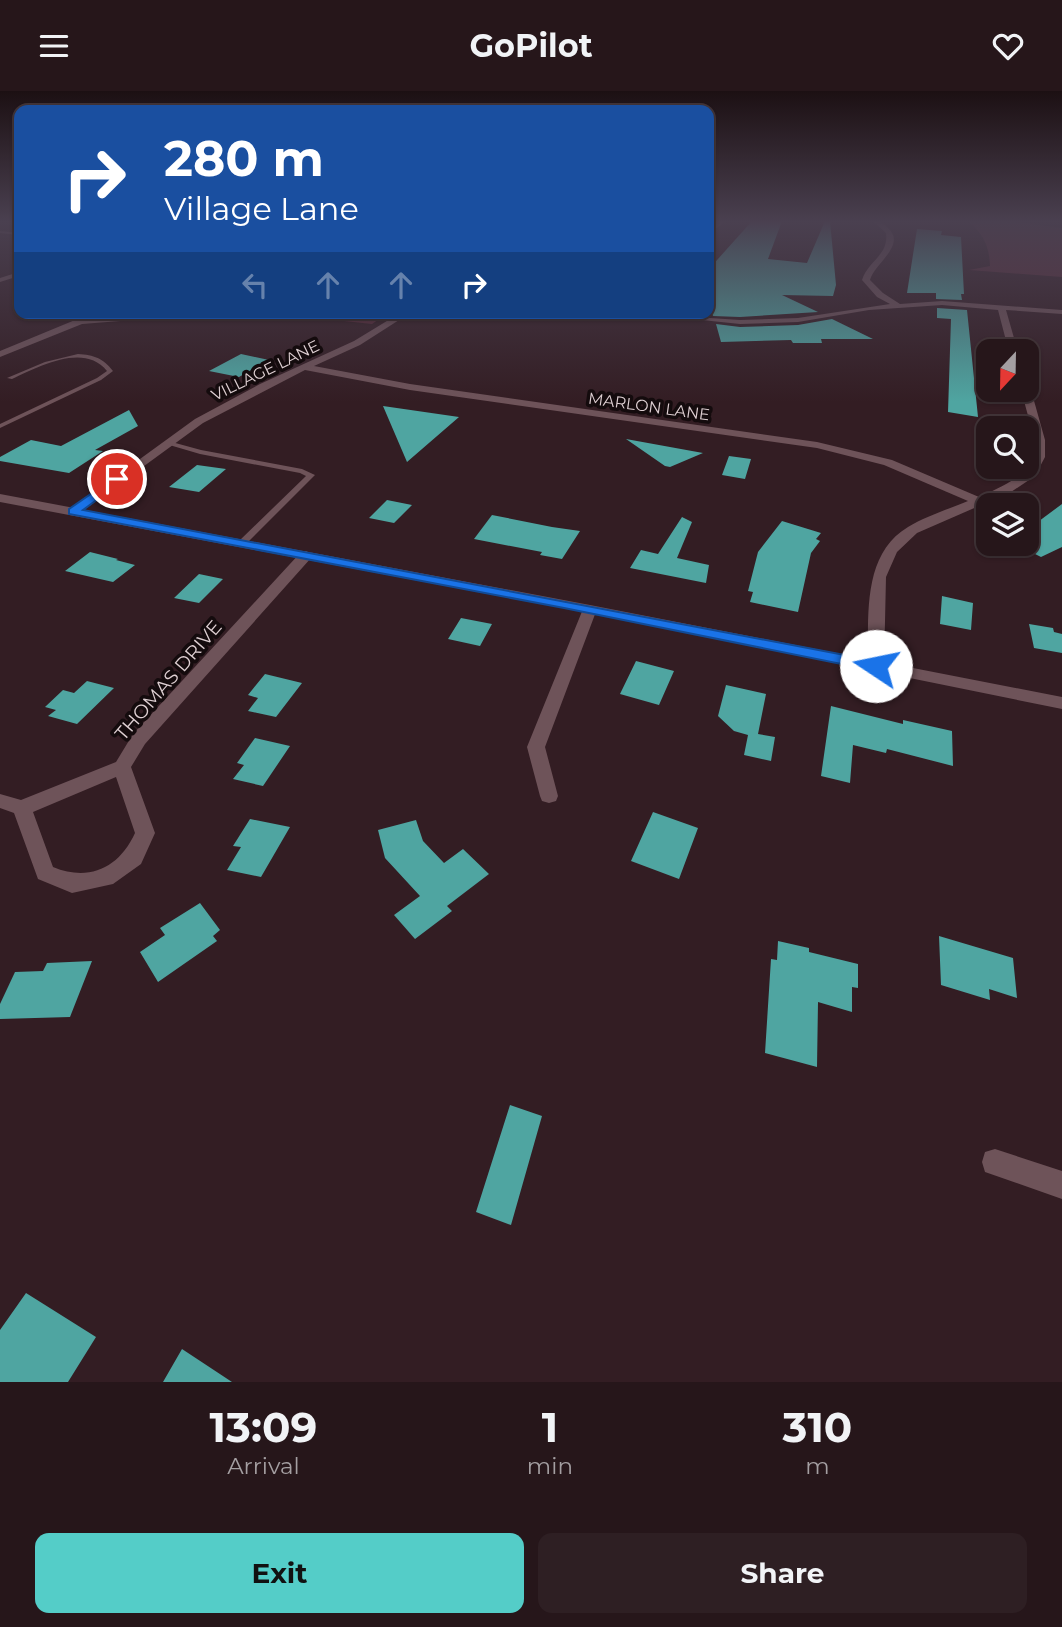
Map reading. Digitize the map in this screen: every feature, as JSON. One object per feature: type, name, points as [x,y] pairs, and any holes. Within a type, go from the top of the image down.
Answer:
[{"type":"street","points":[[867,281],[880,295],[897,305]]},
{"type":"street","points":[[697,319],[769,322],[897,305],[942,303],[1062,312]]},
{"type":"street","points":[[1001,306],[1010,339]]},
{"type":"street","points":[[0,355],[86,319]]},
{"type":"street","points":[[81,321],[115,319]]},
{"type":"street","name":"VILLAGE LANE","points":[[73,512],[168,443],[230,403],[357,343],[396,319]]},
{"type":"street","name":"MARLON LANE","points":[[308,367],[423,389],[817,445],[888,462],[976,500]]},
{"type":"street","points":[[994,493],[1029,476],[1039,457],[1041,440],[1030,403]]},
{"type":"street","points":[[0,499],[590,609],[1062,703]]},
{"type":"street","points":[[876,666],[879,577],[891,550],[912,530],[976,502]]},
{"type":"street","name":"THOMAS DRIVE","points":[[22,807],[122,767],[139,739],[306,555]]},
{"type":"street","points":[[550,796],[536,747],[590,609]]},
{"type":"street","points":[[0,801],[22,807],[45,873],[72,884],[106,878],[134,858],[145,833],[122,767]]},
{"type":"street","points":[[995,1162],[1062,1185]]},
{"type":"lane","points":[[0,426],[99,379],[110,371],[102,361],[77,356],[58,358],[10,378]]},
{"type":"lane","points":[[168,443],[311,475],[243,543]]},
{"type":"shaded area","points":[[325,319],[379,319],[372,324]]},
{"type":"building","points":[[714,281],[836,281],[833,296],[782,295],[818,312],[714,316]]},
{"type":"building","points":[[909,281],[963,281],[962,300],[936,299],[936,293],[907,293]]},
{"type":"building","points":[[937,308],[967,310],[978,416],[948,412],[951,319],[937,318]]},
{"type":"building","points":[[832,319],[873,339],[821,339],[822,343],[793,343],[791,340],[721,342],[716,324],[740,327],[798,325]]},
{"type":"building","points":[[241,354],[269,360],[239,377],[209,371]]},
{"type":"building","points":[[383,406],[459,417],[407,462]]},
{"type":"building","points":[[129,410],[138,426],[95,450],[103,451],[69,473],[0,461],[0,457],[31,440],[61,446]]},
{"type":"building","points":[[626,439],[703,453],[670,467]]},
{"type":"building","points":[[729,456],[751,459],[745,479],[722,475]]},
{"type":"building","points":[[197,465],[226,469],[199,492],[169,487]]},
{"type":"building","points":[[387,500],[412,505],[394,523],[369,518]]},
{"type":"building","points":[[1062,504],[1062,547],[1041,557],[1039,556],[1039,521]]},
{"type":"building","points":[[492,515],[580,531],[562,559],[540,555],[542,552],[474,539]]},
{"type":"building","points":[[682,517],[692,522],[677,558],[709,565],[706,583],[630,568],[641,550],[658,554]]},
{"type":"building","points":[[782,521],[821,533],[816,539],[820,541],[811,553],[798,612],[750,602],[753,592],[748,591],[758,552]]},
{"type":"building","points":[[90,552],[135,565],[113,582],[65,571]]},
{"type":"building","points":[[199,574],[223,579],[199,603],[174,598]]},
{"type":"building","points":[[942,596],[973,603],[971,630],[940,624]]},
{"type":"building","points":[[461,618],[492,624],[480,646],[448,639]]},
{"type":"building","points":[[1029,624],[1053,628],[1054,632],[1062,634],[1062,653],[1034,648]]},
{"type":"building","points":[[636,661],[674,671],[659,705],[620,694]]},
{"type":"building","points":[[265,674],[302,683],[276,717],[248,711],[258,698],[248,695]]},
{"type":"building","points":[[87,681],[114,688],[77,724],[48,716],[56,710],[45,707],[63,690],[74,693]]},
{"type":"building","points":[[726,685],[766,694],[758,734],[775,737],[771,761],[744,755],[748,735],[734,731],[718,716]]},
{"type":"building","points":[[831,706],[903,724],[903,720],[952,731],[953,766],[887,749],[886,753],[853,745],[850,783],[821,776]]},
{"type":"building","points":[[255,738],[290,746],[263,786],[233,779],[244,765],[237,763]]},
{"type":"building","points":[[653,812],[698,828],[679,879],[631,861]]},
{"type":"building","points":[[250,819],[290,827],[261,877],[227,870],[241,847],[233,846]]},
{"type":"building","points":[[416,820],[423,841],[444,863],[463,849],[489,874],[447,906],[452,911],[415,939],[394,915],[420,896],[385,858],[378,830]]},
{"type":"building","points":[[200,903],[220,930],[213,936],[217,941],[158,982],[140,952],[165,935],[160,928]]},
{"type":"building","points":[[939,936],[1013,958],[1017,998],[989,989],[990,1000],[941,985]]},
{"type":"building","points":[[778,941],[858,964],[858,988],[852,987],[852,1012],[818,1002],[817,1067],[765,1053],[771,959],[777,960]]},
{"type":"building","points":[[92,961],[70,1017],[0,1019],[0,1004],[15,972],[43,971],[47,963]]},
{"type":"building","points":[[510,1105],[542,1116],[511,1225],[476,1212]]},
{"type":"building","points":[[26,1293],[96,1337],[68,1382],[0,1382],[0,1330]]},
{"type":"building","points":[[182,1349],[232,1382],[163,1382]]},
{"type":"route","points":[[117,479],[73,512],[564,604],[876,666]]}]
